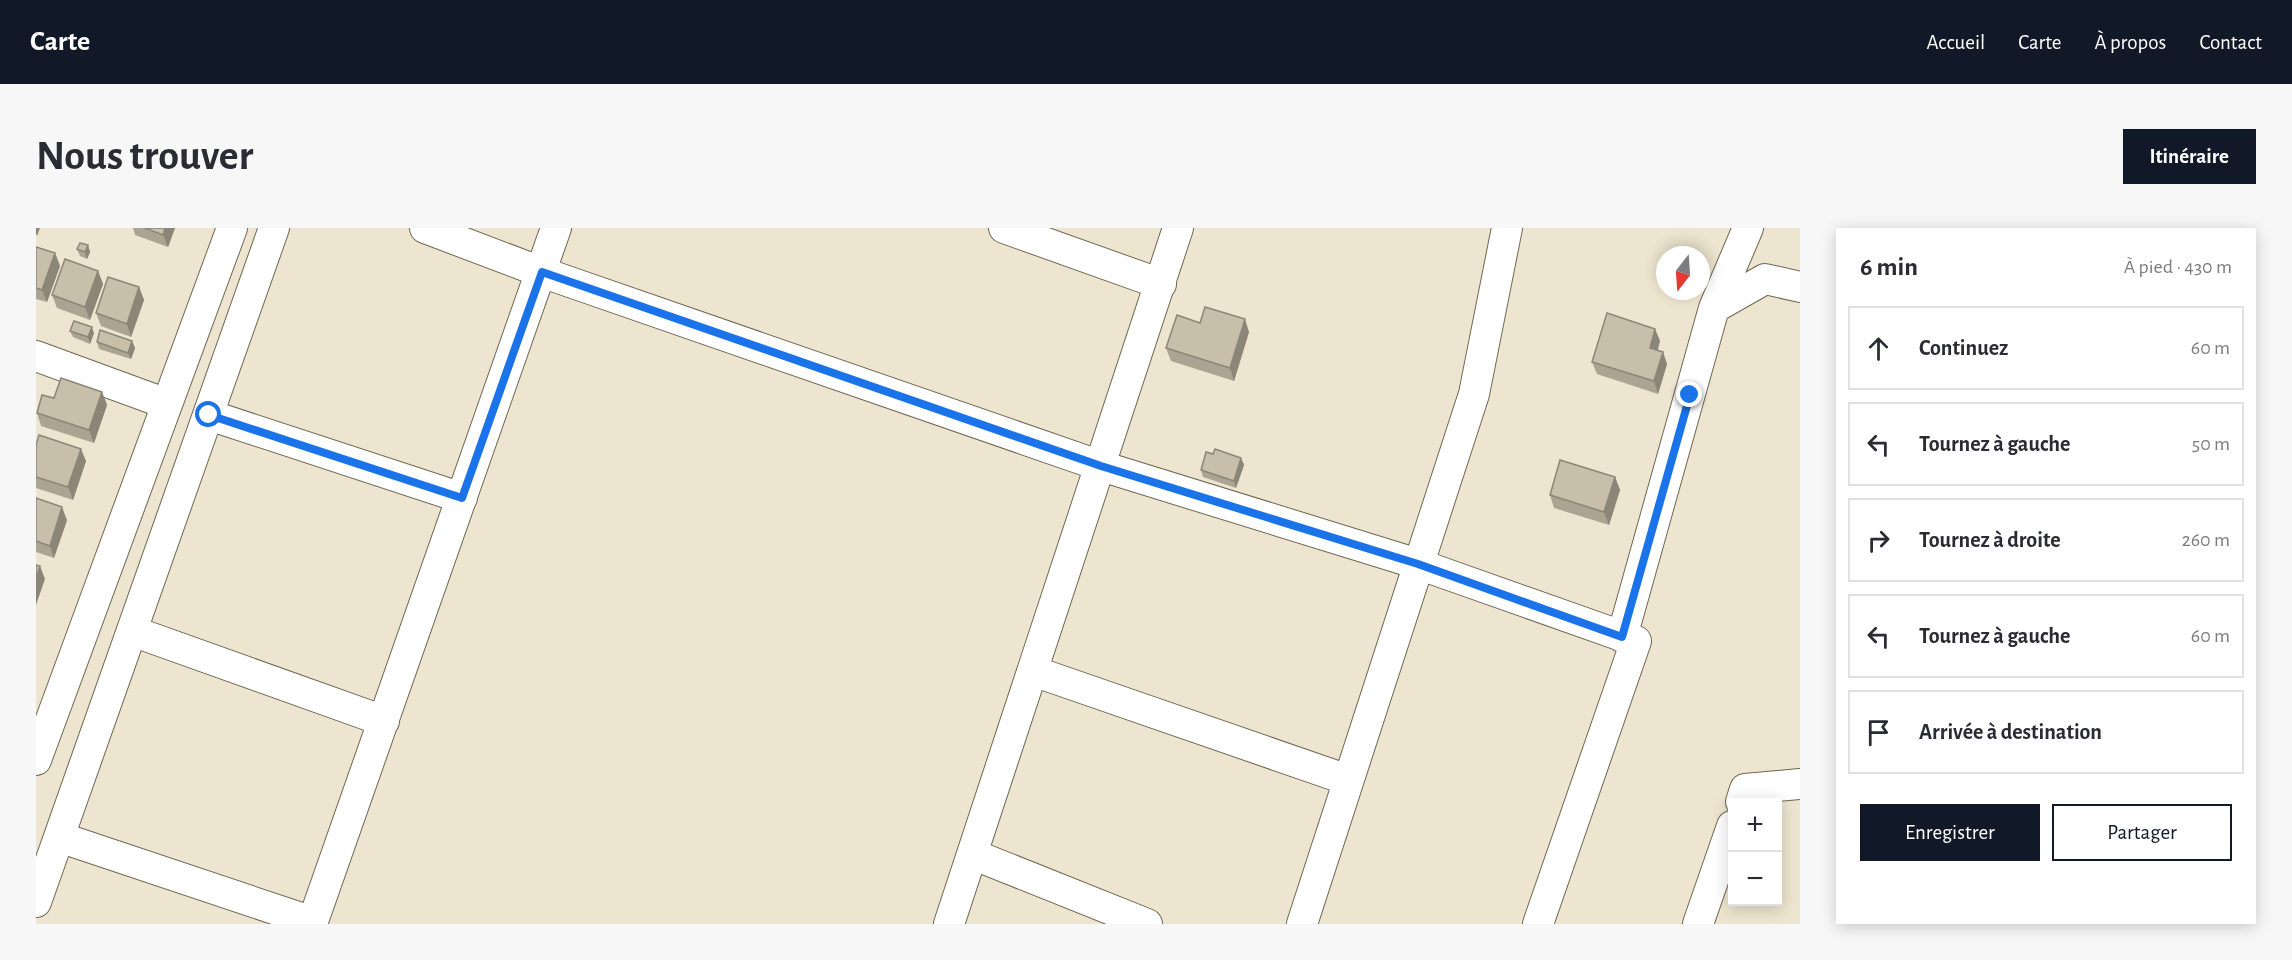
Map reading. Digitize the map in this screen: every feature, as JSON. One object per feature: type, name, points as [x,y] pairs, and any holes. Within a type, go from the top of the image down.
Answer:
[{"type":"street","points":[[36,760],[232,228]]},
{"type":"street","points":[[36,902],[274,228]]},
{"type":"street","points":[[425,228],[542,272],[1101,466],[1418,564],[1636,641],[1538,924]]},
{"type":"street","points":[[59,837],[313,923],[556,228]]},
{"type":"street","points":[[1004,228],[1161,284]]},
{"type":"street","points":[[949,924],[1178,228]]},
{"type":"street","points":[[1302,924],[1474,394],[1507,228]]},
{"type":"street","points":[[1622,637],[1714,308],[1748,228]]},
{"type":"street","points":[[1714,308],[1765,279],[1800,287]]},
{"type":"street","points":[[36,356],[167,404]]},
{"type":"street","points":[[209,415],[462,498]]},
{"type":"street","points":[[132,631],[384,721]]},
{"type":"street","points":[[1033,671],[1348,780]]},
{"type":"street","points":[[1742,798],[1745,789],[1800,784]]},
{"type":"street","points":[[1698,924],[1728,838]]},
{"type":"street","points":[[972,854],[1147,924]]},
{"type":"building","points":[[145,228],[165,228],[163,235]]},
{"type":"building","points":[[80,243],[88,245],[85,252],[77,249]]},
{"type":"building","points":[[36,247],[55,253],[42,290],[36,288]]},
{"type":"building","points":[[65,259],[98,271],[85,307],[52,295]]},
{"type":"building","points":[[108,277],[139,287],[127,324],[96,313]]},
{"type":"building","points":[[1205,307],[1245,319],[1230,368],[1166,348],[1177,315],[1200,323]]},
{"type":"building","points":[[1607,313],[1655,329],[1650,348],[1663,352],[1654,381],[1592,362]]},
{"type":"building","points":[[74,321],[92,327],[88,337],[70,331]]},
{"type":"building","points":[[100,330],[132,341],[128,353],[97,342]]},
{"type":"building","points":[[61,378],[102,392],[89,430],[37,413],[42,395],[54,398]]},
{"type":"building","points":[[39,435],[81,449],[68,487],[36,477],[36,445]]},
{"type":"building","points":[[1215,449],[1241,458],[1234,481],[1201,470],[1206,452],[1213,454]]},
{"type":"building","points":[[1560,460],[1615,477],[1604,512],[1550,495]]},
{"type":"building","points":[[36,498],[62,507],[50,546],[36,541]]},
{"type":"building","points":[[36,565],[40,566],[36,578]]},
{"type":"route","points":[[209,415],[462,498],[542,272],[1101,466],[1418,564],[1622,637],[1690,395]]}]
